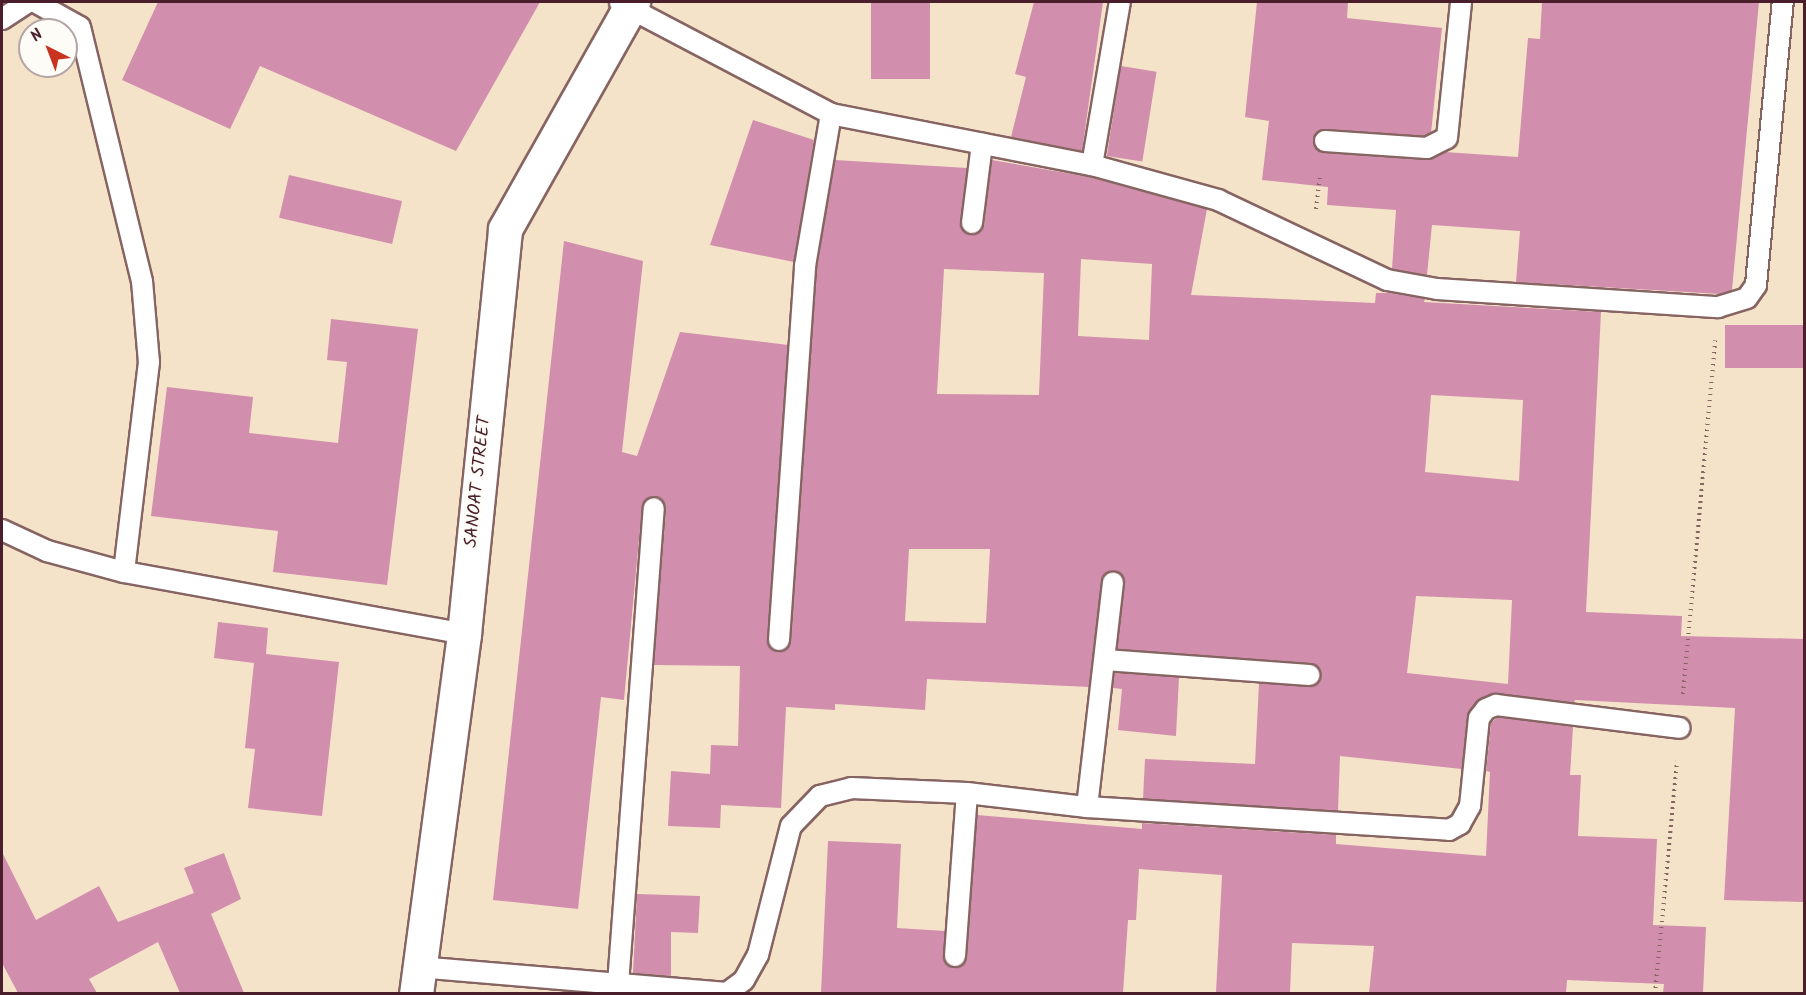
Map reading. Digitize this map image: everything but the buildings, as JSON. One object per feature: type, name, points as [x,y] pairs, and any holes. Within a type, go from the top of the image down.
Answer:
[{"type":"main road","name":"SANOAT STREET","points":[[417,980],[464,634],[505,229],[626,4]]},
{"type":"lane","points":[[2,19],[28,2]]},
{"type":"lane","points":[[35,2],[80,27],[142,281],[149,362],[124,572]]},
{"type":"lane","points":[[1092,165],[1120,2]]},
{"type":"lane","points":[[1325,141],[1427,148],[1447,138],[1461,2]]},
{"type":"lane","points":[[626,4],[831,114],[1092,165],[1218,200],[1387,280],[1437,289],[1718,307],[1747,298],[1756,285],[1783,2]]},
{"type":"lane","points":[[779,640],[805,266],[831,114]]},
{"type":"lane","points":[[972,223],[982,144]]},
{"type":"lane","points":[[618,984],[654,508]]},
{"type":"lane","points":[[2,530],[47,551],[124,572],[464,634]]},
{"type":"lane","points":[[1087,807],[1113,583]]},
{"type":"lane","points":[[1105,660],[1309,675]]},
{"type":"lane","points":[[417,980],[618,984],[727,993],[744,980],[758,955],[791,826],[820,796],[851,788],[967,793],[1087,807],[1449,830],[1460,824],[1470,806],[1479,718],[1486,709],[1496,705],[1680,728]]},
{"type":"lane","points":[[955,956],[967,793]]},
{"type":"path","points":[[1310,244],[1325,141]]},
{"type":"path","points":[[1655,993],[1718,307]]}]
